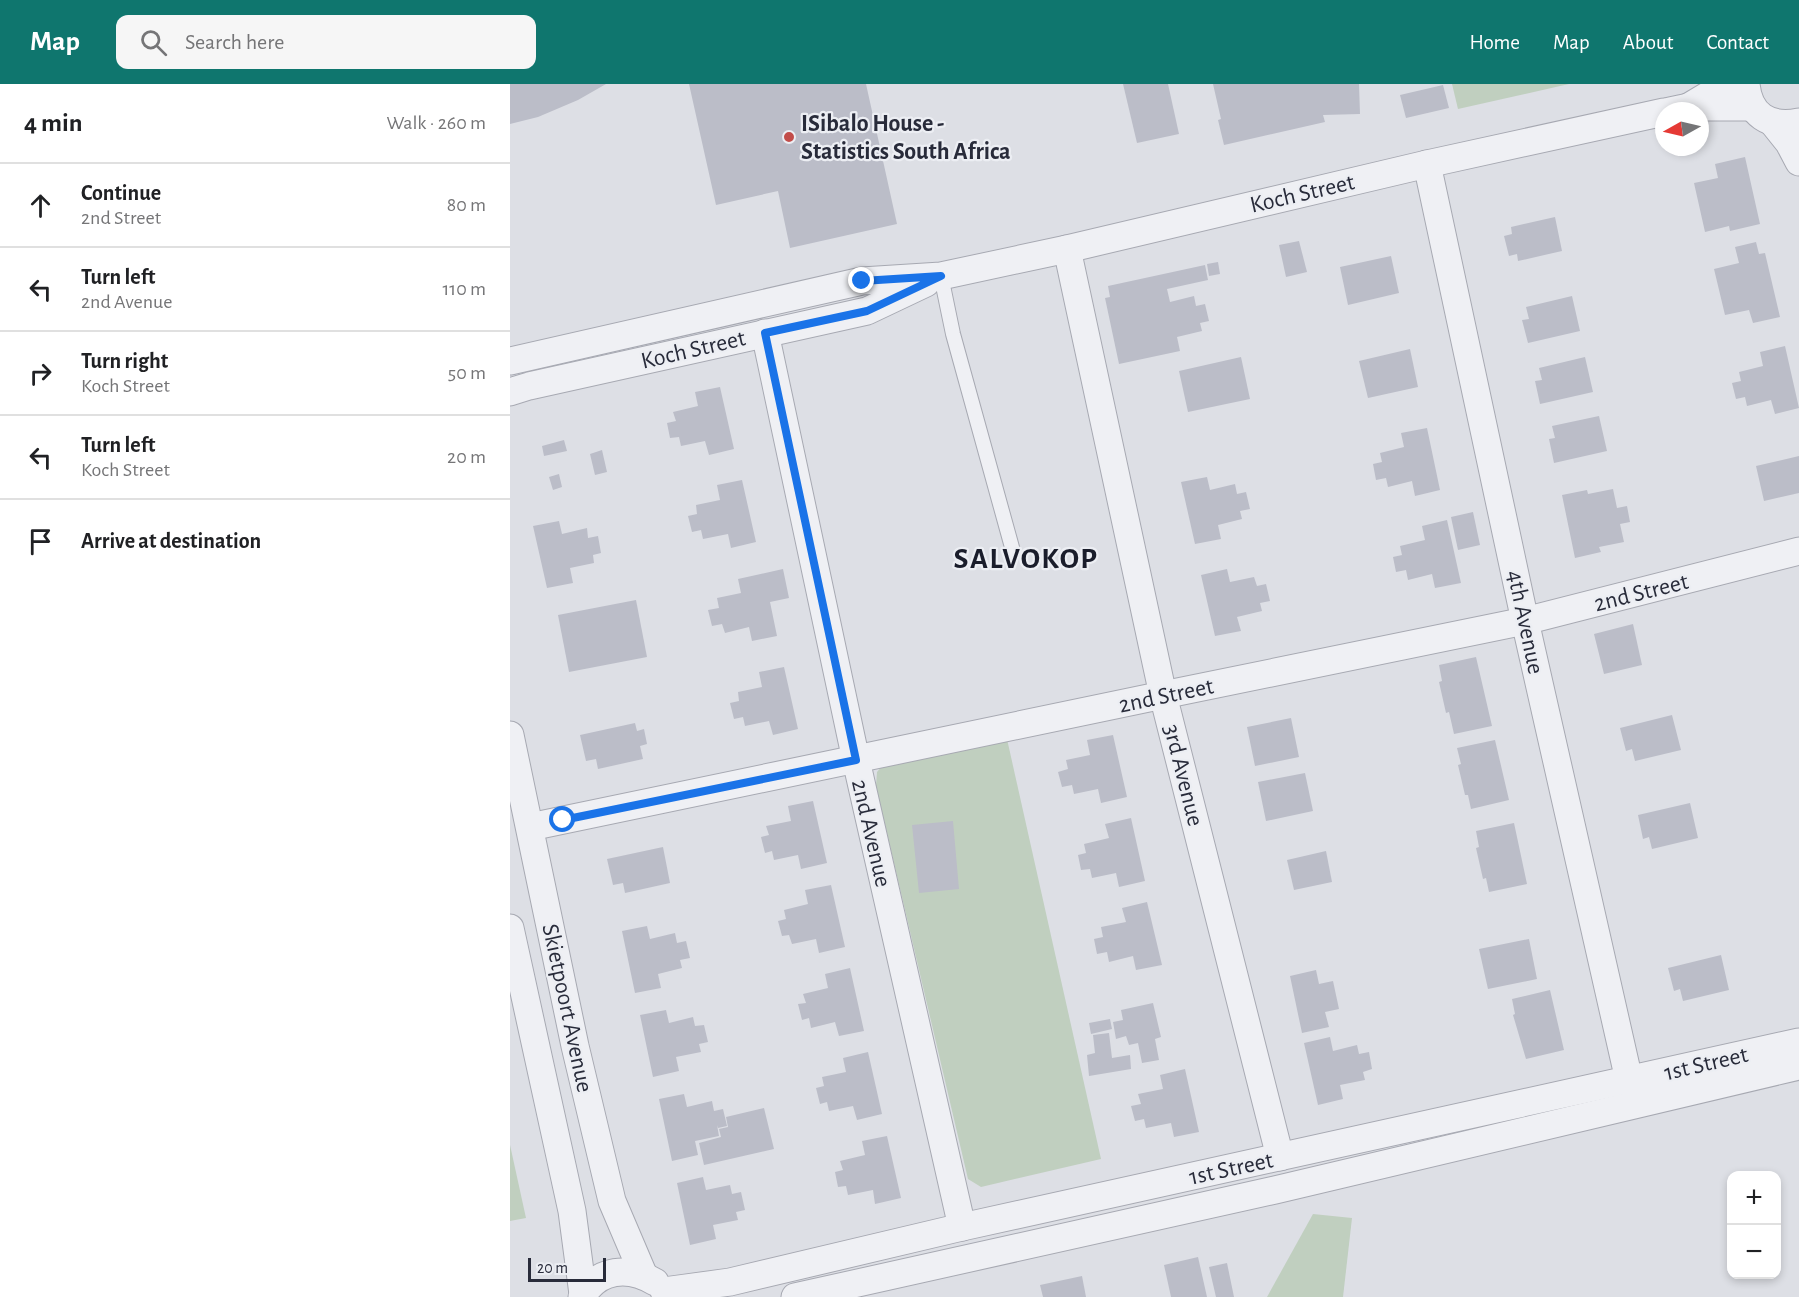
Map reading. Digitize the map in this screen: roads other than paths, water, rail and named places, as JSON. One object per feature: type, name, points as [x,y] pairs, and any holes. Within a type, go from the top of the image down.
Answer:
[{"type":"street","name":"Koch Street","points":[[1690,102],[1727,84]]},
{"type":"street","name":"Koch Street","points":[[1709,110],[1767,109]]},
{"type":"street","points":[[1767,109],[1799,162]]},
{"type":"street","name":"Koch Street","points":[[510,361],[862,281],[941,276],[1067,249],[1427,164],[1655,114]]},
{"type":"street","name":"4th Avenue","points":[[1427,164],[1525,621],[1629,1080]]},
{"type":"street","name":"3rd Avenue","points":[[1067,249],[1163,695],[1280,1157]]},
{"type":"street","name":"Koch Street","points":[[510,392],[867,311],[941,276]]},
{"type":"street","name":"2nd Avenue","points":[[765,333],[856,760],[962,1227]]},
{"type":"street","name":"2nd Street","points":[[530,827],[1525,621],[1799,551]]},
{"type":"street","name":"Skietpoort Avenue","points":[[510,735],[575,1046],[612,1201],[658,1288]]},
{"type":"street","name":"Skietpoort Avenue","points":[[510,928],[572,1211],[582,1296]]},
{"type":"street","name":"1st Street","points":[[582,1296],[592,1283],[616,1272],[631,1271],[658,1288],[730,1282],[962,1227],[1799,1042]]},
{"type":"street","name":"1st Street","points":[[795,1297],[1275,1190],[1799,1066]]},
{"type":"lane","points":[[941,276],[953,334],[1013,550]]},
{"type":"place","name":"ISibalo House - Statistics South Africa","points":[[789,137]]},
{"type":"district","name":"SALVOKOP","points":[[1026,558]]}]
